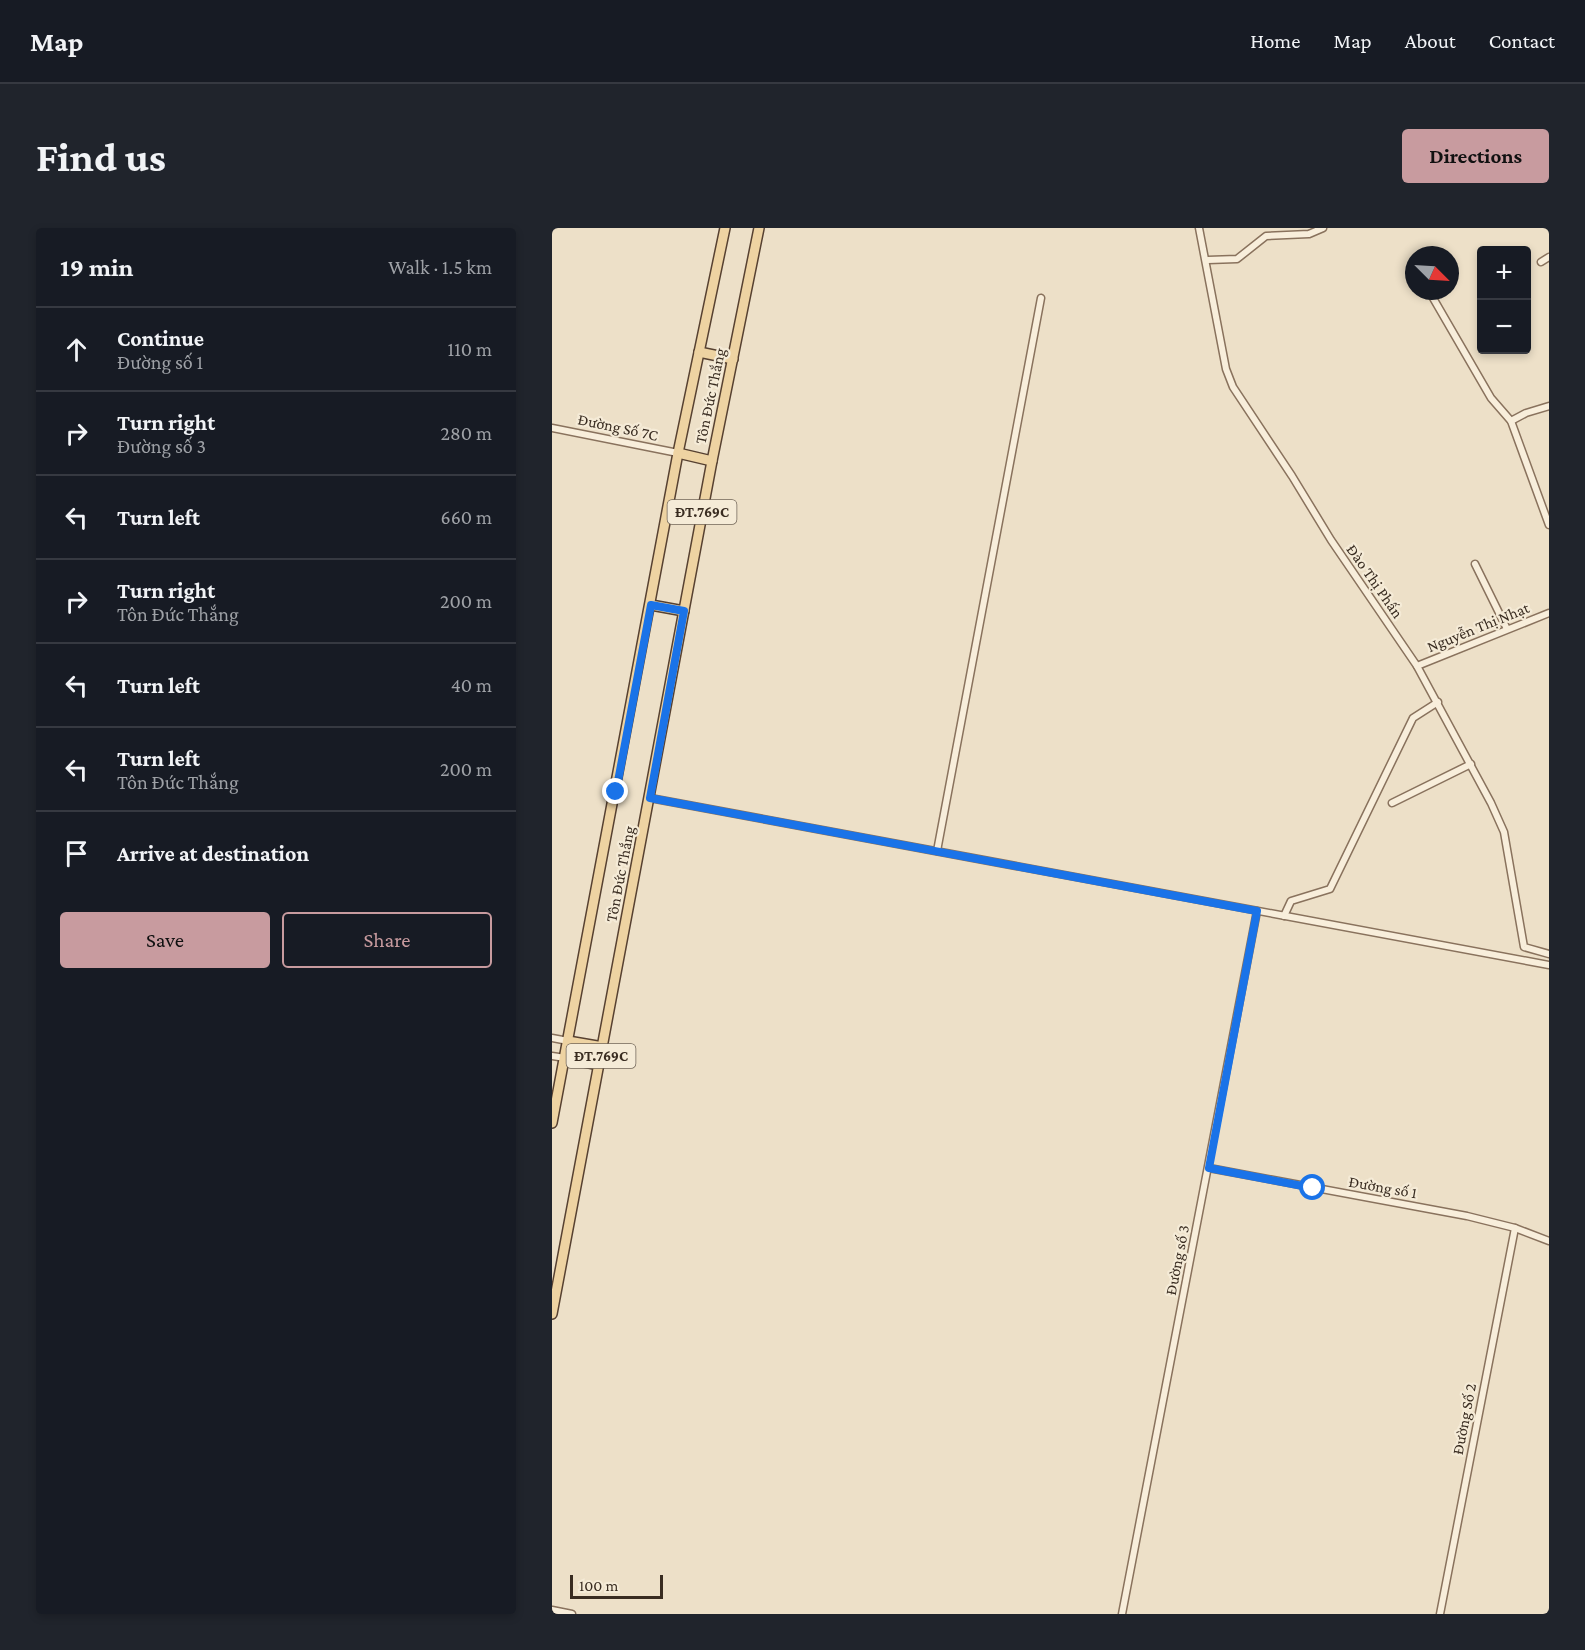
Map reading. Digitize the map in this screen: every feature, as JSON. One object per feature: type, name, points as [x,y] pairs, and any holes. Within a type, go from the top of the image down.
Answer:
[{"type":"main road","name":"Tôn Đức Thắng","points":[[552,1123],[678,453],[725,228]]},
{"type":"main road","name":"Tôn Đức Thắng","points":[[552,1314],[712,461],[759,228]]},
{"type":"main road","points":[[699,352],[733,359]]},
{"type":"main road","points":[[678,453],[712,461]]},
{"type":"main road","points":[[651,605],[684,611]]},
{"type":"main road","points":[[568,1041],[603,1047]]},
{"type":"main road","points":[[565,1058],[600,1065]]},
{"type":"street","name":"Đào Thị Phấn","points":[[1199,228],[1208,260],[1221,344],[1233,387],[1331,540],[1417,666],[1471,764],[1504,832],[1524,947],[1528,950],[1549,954]]},
{"type":"street","points":[[1208,260],[1237,259],[1266,236],[1309,234],[1323,228]]},
{"type":"street","points":[[1541,262],[1549,257]]},
{"type":"street","points":[[937,851],[1041,298]]},
{"type":"street","points":[[1434,300],[1491,398],[1510,421],[1549,525]]},
{"type":"street","points":[[1510,421],[1521,414],[1549,406]]},
{"type":"street","name":"Đường Số 7C","points":[[552,428],[678,453]]},
{"type":"street","points":[[1475,564],[1507,629]]},
{"type":"street","name":"Nguyễn Thị Nhạt","points":[[1417,666],[1549,613]]},
{"type":"street","points":[[1284,916],[1292,901],[1330,889],[1413,718],[1437,702]]},
{"type":"street","points":[[1392,803],[1471,764]]},
{"type":"street","points":[[650,798],[1549,965]]},
{"type":"street","name":"Đường số 3","points":[[1122,1614],[1257,911]]},
{"type":"street","points":[[552,1038],[568,1041]]},
{"type":"street","points":[[552,1056],[565,1058]]},
{"type":"street","name":"Đường số 1","points":[[1209,1168],[1417,1206],[1515,1228],[1549,1241]]},
{"type":"street","name":"Đường Số 2","points":[[1440,1614],[1515,1228]]},
{"type":"street","points":[[552,1610],[572,1614]]},
{"type":"route","points":[[616,792],[651,605],[684,611],[650,798],[1257,911],[1209,1168],[1313,1188]]}]
